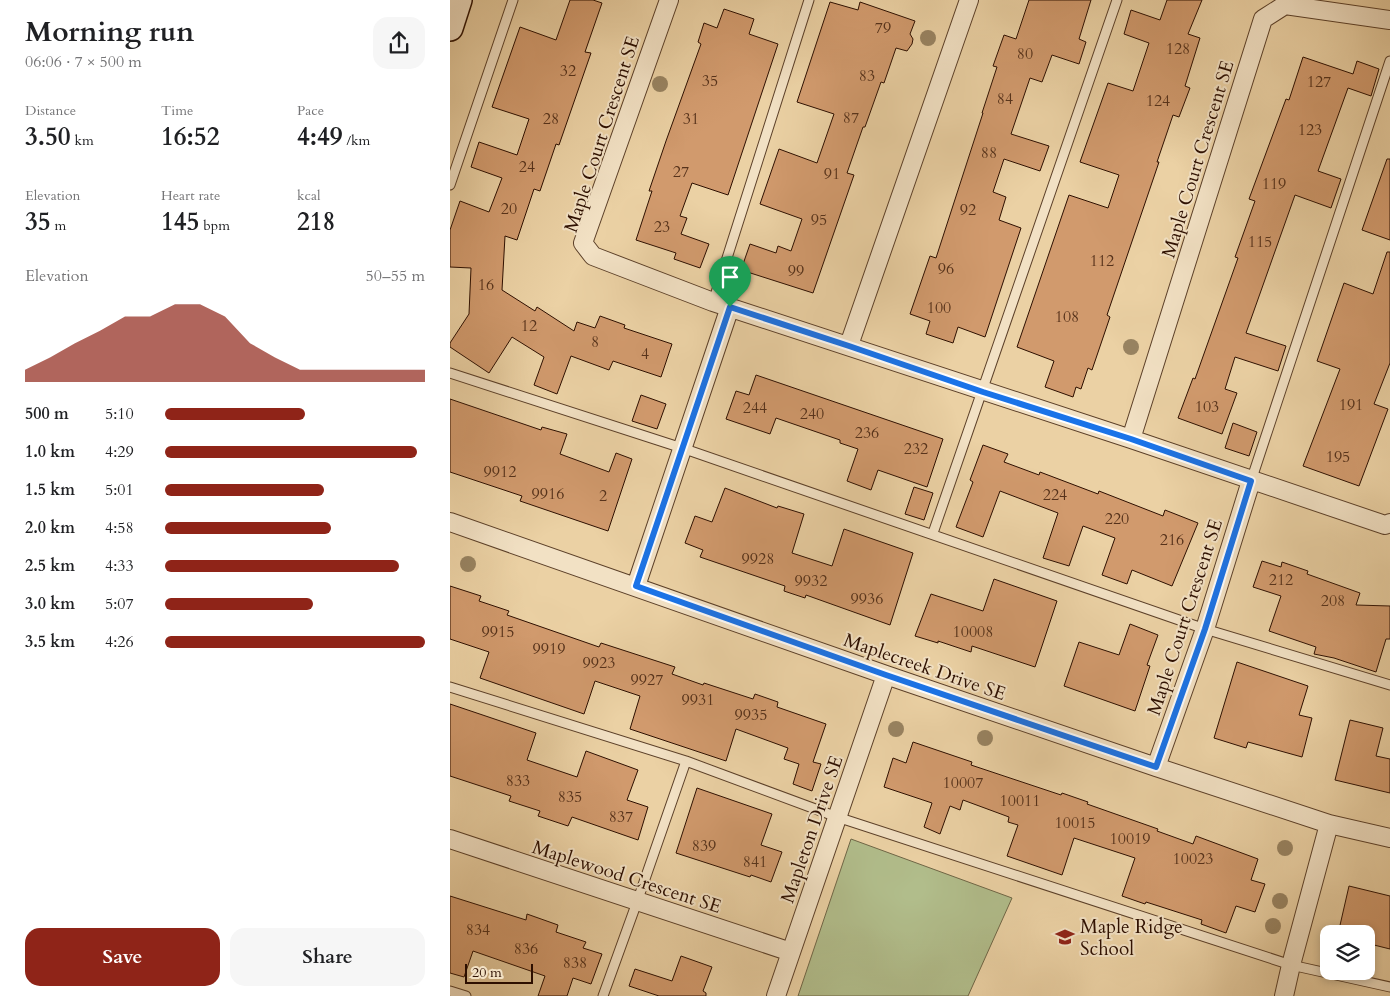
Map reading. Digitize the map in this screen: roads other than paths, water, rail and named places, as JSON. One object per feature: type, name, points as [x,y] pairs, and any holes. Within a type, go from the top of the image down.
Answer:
[{"type":"main road","points":[[450,28],[459,0]]},
{"type":"street","name":"Maple Court Crescent SE","points":[[669,0],[583,243],[593,256],[722,305],[1131,439],[1251,481],[1386,525],[1390,523]]},
{"type":"street","points":[[849,346],[969,0]]},
{"type":"street","name":"Maple Court Crescent SE","points":[[1131,439],[1263,19],[1285,5],[1390,20]]},
{"type":"street","points":[[636,586],[682,448],[722,305]]},
{"type":"street","name":"Maple Court Crescent SE","points":[[1156,767],[1205,629],[1251,481]]},
{"type":"street","name":"Maplecreek Drive SE","points":[[450,522],[886,675],[1156,767],[1328,824],[1390,838]]},
{"type":"street","name":"Mapleton Drive SE","points":[[776,996],[886,675]]},
{"type":"street","points":[[1284,996],[1328,824]]},
{"type":"street","name":"Maplewood Crescent SE","points":[[450,839],[791,952]]},
{"type":"lane","points":[[450,185],[514,0]]},
{"type":"lane","points":[[722,305],[809,0]]},
{"type":"lane","points":[[933,533],[1117,0]]},
{"type":"lane","points":[[1251,481],[1390,61]]},
{"type":"lane","points":[[450,373],[682,448],[933,533],[1205,629],[1390,685]]},
{"type":"lane","points":[[450,687],[686,761],[837,818],[1291,965],[1390,987]]},
{"type":"lane","points":[[603,996],[686,761]]},
{"type":"lane","points":[[450,991],[466,996]]},
{"type":"place","name":"Maple Ridge School","points":[[1065,937]]}]
